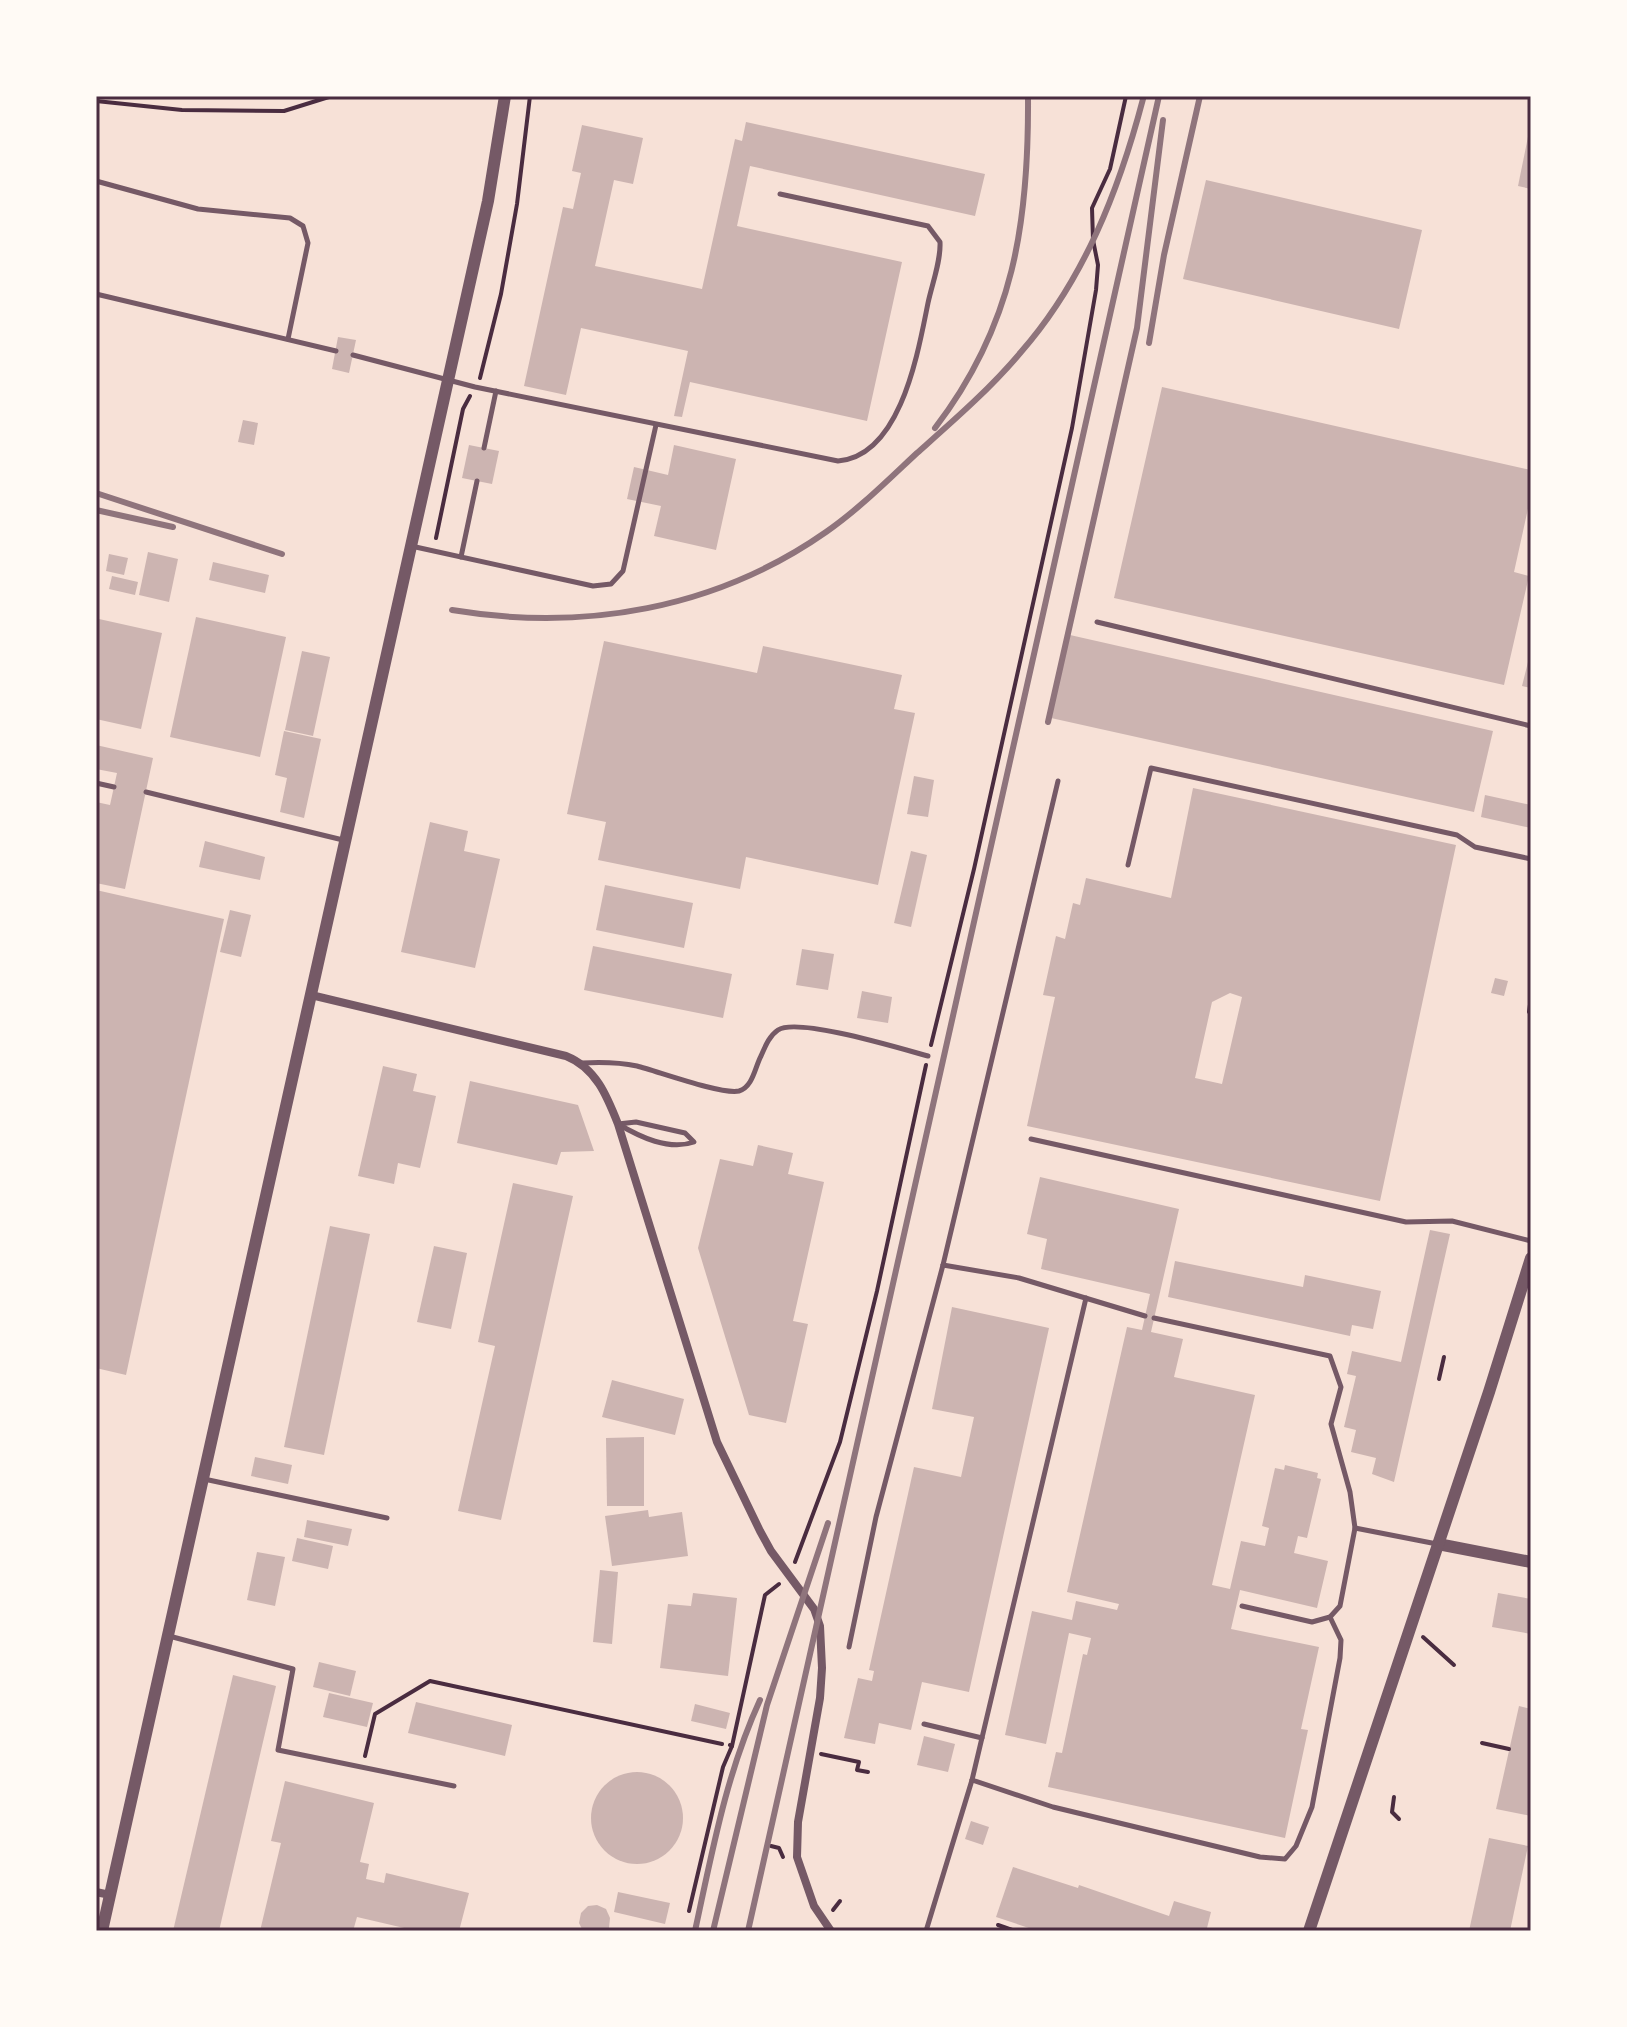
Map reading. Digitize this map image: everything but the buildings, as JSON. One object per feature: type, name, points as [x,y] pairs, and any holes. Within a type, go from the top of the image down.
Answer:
[{"type":"street","points":[[102,1931],[488,201],[505,96]]},
{"type":"street","points":[[311,995],[556,1053],[581,1063],[594,1075],[606,1094],[717,1442],[760,1531],[814,1609],[822,1638],[820,1698],[798,1822],[797,1857],[814,1906],[831,1931]]},
{"type":"street","points":[[1309,1931],[1531,1258]]},
{"type":"street","points":[[1438,1544],[1531,1562]]},
{"type":"street","points":[[96,1892],[110,1895]]},
{"type":"lane","points":[[96,181],[198,209],[290,218],[303,226],[308,243],[288,339]]},
{"type":"lane","points":[[353,355],[475,387],[656,425],[838,461],[860,457],[889,426],[905,390],[919,348],[940,248],[938,236],[928,226],[780,194]]},
{"type":"lane","points":[[96,294],[336,351]]},
{"type":"lane","points":[[484,448],[496,391]]},
{"type":"lane","points":[[411,546],[593,586],[611,584],[623,571],[656,425]]},
{"type":"lane","points":[[461,557],[477,481]]},
{"type":"lane","points":[[1097,622],[1531,726]]},
{"type":"lane","points":[[1128,865],[1151,768],[1457,835],[1475,847],[1531,859]]},
{"type":"lane","points":[[849,1647],[876,1517],[943,1265],[1058,781]]},
{"type":"lane","points":[[96,783],[114,787]]},
{"type":"lane","points":[[146,792],[346,841]]},
{"type":"lane","points":[[581,1063],[606,1061],[633,1065],[738,1091],[750,1084],[769,1039],[778,1030],[789,1026],[849,1035],[928,1056]]},
{"type":"lane","points":[[636,1122],[685,1133],[694,1142],[681,1147],[640,1136],[618,1124],[636,1122]]},
{"type":"lane","points":[[1031,1139],[1406,1222],[1452,1221],[1531,1241]]},
{"type":"lane","points":[[943,1265],[1019,1278],[1145,1316]]},
{"type":"lane","points":[[926,1931],[972,1780],[1086,1298]]},
{"type":"lane","points":[[1154,1318],[1330,1356],[1341,1387],[1331,1424],[1350,1492],[1355,1528],[1340,1606],[1330,1617],[1312,1622],[1242,1606]]},
{"type":"lane","points":[[203,1479],[387,1518]]},
{"type":"lane","points":[[1355,1528],[1438,1544]]},
{"type":"lane","points":[[972,1780],[1053,1807],[1260,1857],[1285,1859],[1296,1846],[1312,1807],[1335,1688],[1341,1640],[1330,1617]]},
{"type":"lane","points":[[168,1636],[293,1669],[278,1750],[454,1786]]},
{"type":"lane","points":[[924,1724],[982,1738]]},
{"type":"path","points":[[96,101],[182,110],[284,111],[332,96]]},
{"type":"path","points":[[436,552],[437,532],[463,409],[485,364],[501,294],[517,204],[530,96]]},
{"type":"path","points":[[790,1576],[840,1442],[977,854],[1072,428],[1096,290],[1098,265],[1092,208],[1110,169],[1126,96]]},
{"type":"path","points":[[1529,1012],[1531,997]]},
{"type":"path","points":[[1439,1379],[1444,1357]]},
{"type":"path","points":[[689,1911],[765,1595],[781,1583]]},
{"type":"path","points":[[1411,1626],[1454,1665]]},
{"type":"path","points":[[363,1767],[375,1714],[430,1681],[722,1744]]},
{"type":"path","points":[[1482,1743],[1509,1749]]},
{"type":"path","points":[[810,1752],[859,1762],[857,1770],[868,1772]]},
{"type":"path","points":[[1394,1797],[1392,1812],[1399,1819]]},
{"type":"path","points":[[998,1925],[1011,1930]]},
{"type":"railway","points":[[935,428],[962,389],[983,350],[1012,271],[1025,187],[1028,96]]},
{"type":"railway","points":[[748,1931],[1159,96]]},
{"type":"railway","points":[[1149,343],[1164,255],[1200,96]]},
{"type":"railway","points":[[452,610],[551,618],[647,608],[740,580],[826,532],[873,494],[984,392],[1043,324],[1063,295],[1097,233],[1123,167],[1143,99]]},
{"type":"railway","points":[[1048,722],[1137,328],[1163,120]]},
{"type":"railway","points":[[96,493],[282,554]]},
{"type":"railway","points":[[96,510],[173,527]]},
{"type":"railway","points":[[713,1931],[767,1705],[828,1523]]},
{"type":"railway","points":[[695,1931],[729,1785],[760,1700]]}]
